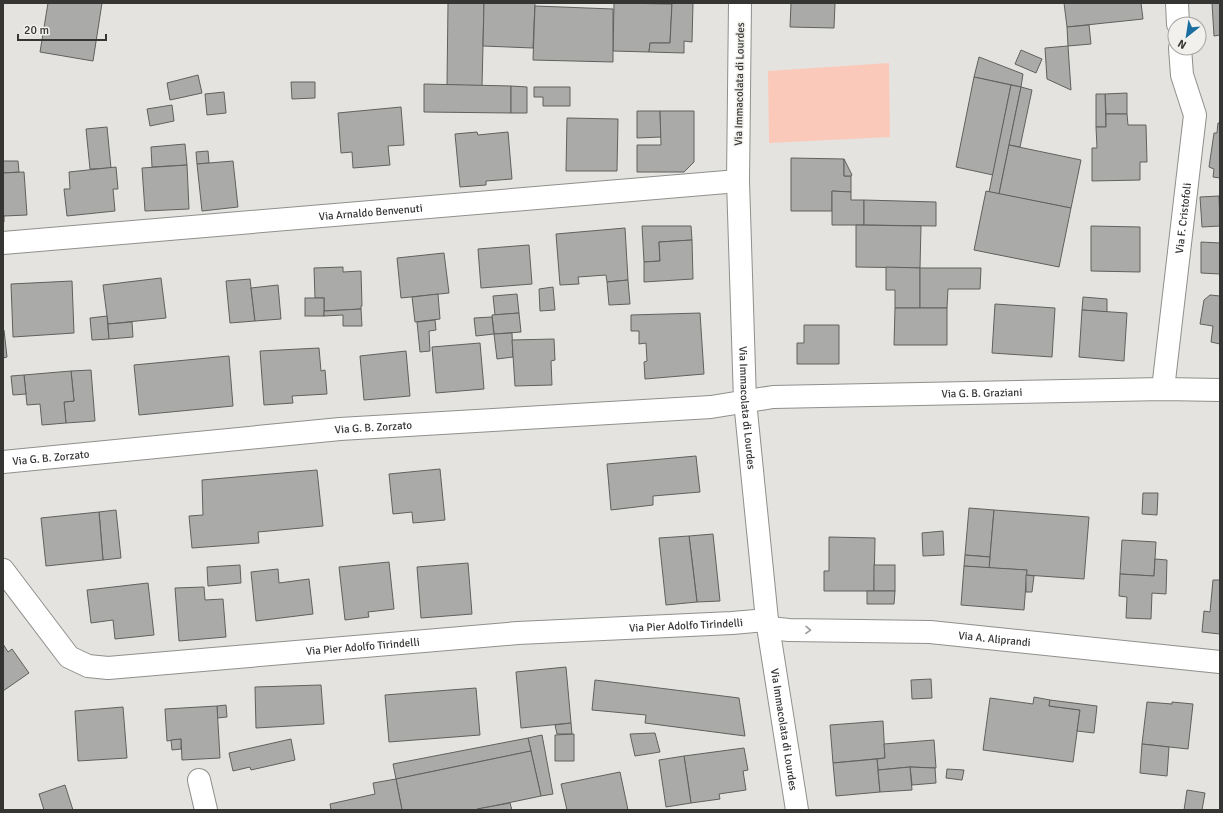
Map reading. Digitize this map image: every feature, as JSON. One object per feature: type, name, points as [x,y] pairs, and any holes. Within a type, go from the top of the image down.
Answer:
[{"type":"street","name":"Via Immacolata di Lourdes","points":[[740,3],[738,181],[745,401],[768,624],[797,810]]},
{"type":"street","points":[[1177,3],[1178,16]]},
{"type":"street","name":"Via F. Cristofoli","points":[[1163,389],[1195,115],[1182,75],[1181,56]]},
{"type":"street","name":"Via Arnaldo Benvenuti","points":[[3,243],[738,181]]},
{"type":"street","name":"Via G. B. Graziani","points":[[745,401],[773,397],[1163,389],[1220,390]]},
{"type":"street","name":"Via G. B. Zorzato","points":[[3,462],[340,429],[711,407],[745,401]]},
{"type":"street","name":"Via Pier Adolfo Tirindelli","points":[[3,570],[69,657],[88,666],[108,668],[518,633],[732,624],[768,624]]},
{"type":"street","name":"Via A. Aliprandi","points":[[768,624],[789,630],[930,632],[1220,662]]},
{"type":"street","points":[[199,780],[206,810]]},
{"type":"shaded area","points":[[889,63],[890,137],[769,143],[768,71]]},
{"type":"building","points":[[48,3],[102,3],[93,61],[40,52]]},
{"type":"building","points":[[448,3],[484,3],[482,86],[447,85]]},
{"type":"building","points":[[484,3],[535,3],[533,48],[483,46]]},
{"type":"building","points":[[614,3],[672,4],[670,43],[650,43],[649,52],[613,51]]},
{"type":"building","points":[[672,3],[693,3],[692,42],[684,41],[684,53],[649,52],[650,43],[670,43]]},
{"type":"building","points":[[791,3],[835,3],[834,28],[790,27]]},
{"type":"building","points":[[1064,3],[1141,3],[1143,19],[1067,27]]},
{"type":"building","points":[[1212,3],[1220,3],[1220,35],[1214,36]]},
{"type":"building","points":[[535,6],[613,9],[613,62],[533,60]]},
{"type":"building","points":[[1089,25],[1091,44],[1068,46],[1067,27]]},
{"type":"building","points":[[1068,46],[1071,90],[1047,79],[1045,48]]},
{"type":"building","points":[[1021,50],[1042,59],[1036,73],[1015,64]]},
{"type":"building","points":[[979,57],[1023,74],[1021,87],[974,77]]},
{"type":"building","points":[[198,75],[202,93],[170,100],[167,83]]},
{"type":"building","points":[[974,77],[1011,85],[993,175],[956,167]]},
{"type":"building","points":[[291,82],[315,82],[315,98],[292,99]]},
{"type":"building","points":[[424,84],[511,86],[511,113],[424,112]]},
{"type":"building","points":[[1011,85],[1021,87],[999,194],[989,192]]},
{"type":"building","points":[[511,86],[527,87],[527,113],[511,113]]},
{"type":"building","points":[[534,87],[570,87],[570,106],[543,106],[543,97],[534,97]]},
{"type":"building","points":[[1021,87],[1032,90],[1020,147],[1009,145]]},
{"type":"building","points":[[224,92],[226,113],[207,115],[205,94]]},
{"type":"building","points":[[1127,93],[1127,114],[1106,114],[1105,94]]},
{"type":"building","points":[[1096,94],[1105,94],[1106,127],[1096,127]]},
{"type":"building","points":[[172,105],[174,121],[150,126],[147,109]]},
{"type":"building","points":[[401,107],[404,145],[388,146],[390,165],[353,168],[352,152],[341,153],[338,113]]},
{"type":"building","points":[[637,111],[660,111],[661,137],[637,138]]},
{"type":"building","points":[[660,111],[694,111],[694,162],[684,172],[637,172],[637,145],[661,145]]},
{"type":"building","points":[[1106,114],[1127,114],[1128,125],[1146,125],[1147,162],[1140,162],[1140,180],[1092,181],[1092,148],[1097,148],[1096,127],[1106,127]]},
{"type":"building","points":[[567,118],[618,119],[617,171],[566,171]]},
{"type":"building","points":[[1218,123],[1220,123],[1220,178],[1213,177],[1214,169],[1209,167],[1214,133],[1217,133]]},
{"type":"building","points":[[107,127],[111,168],[90,169],[86,129]]},
{"type":"building","points":[[477,132],[478,135],[508,132],[512,179],[486,181],[486,185],[460,187],[455,134]]},
{"type":"building","points":[[185,144],[187,165],[152,167],[151,147]]},
{"type":"building","points":[[1009,145],[1081,160],[1071,208],[999,194]]},
{"type":"building","points":[[208,151],[209,163],[197,164],[196,152]]},
{"type":"building","points":[[791,158],[844,159],[844,176],[851,176],[851,192],[832,191],[832,211],[791,211]]},
{"type":"building","points":[[844,159],[852,175],[851,176],[844,176]]},
{"type":"building","points":[[3,161],[18,161],[19,172],[3,173]]},
{"type":"building","points":[[233,161],[238,207],[202,211],[197,164]]},
{"type":"building","points":[[187,165],[189,209],[145,211],[142,168]]},
{"type":"building","points":[[116,167],[118,189],[113,189],[115,211],[67,216],[64,189],[70,189],[69,172]]},
{"type":"building","points":[[24,172],[27,215],[4,216],[3,222],[3,173]]},
{"type":"building","points":[[832,191],[851,192],[851,200],[864,200],[864,225],[832,225]]},
{"type":"building","points":[[986,191],[1071,208],[1059,267],[974,250]]},
{"type":"building","points":[[1219,196],[1220,226],[1202,227],[1200,197]]},
{"type":"building","points":[[864,200],[936,202],[936,226],[864,225]]},
{"type":"building","points":[[856,225],[921,226],[920,268],[856,267]]},
{"type":"building","points":[[642,226],[691,226],[692,240],[659,242],[660,261],[644,262]]},
{"type":"building","points":[[1091,226],[1140,227],[1140,272],[1091,271]]},
{"type":"building","points":[[625,228],[628,280],[607,282],[606,275],[578,277],[579,284],[560,285],[556,234]]},
{"type":"building","points":[[692,240],[693,279],[644,282],[644,262],[660,261],[659,242]]},
{"type":"building","points":[[1201,242],[1220,243],[1220,274],[1201,273]]},
{"type":"building","points":[[529,245],[532,284],[481,288],[478,249]]},
{"type":"building","points":[[444,253],[449,293],[401,298],[397,258]]},
{"type":"building","points":[[343,267],[343,272],[361,271],[361,309],[324,311],[324,298],[315,298],[314,268]]},
{"type":"building","points":[[886,267],[920,268],[920,308],[895,308],[895,290],[886,290]]},
{"type":"building","points":[[920,268],[981,268],[980,289],[948,289],[947,308],[920,308]]},
{"type":"building","points":[[161,278],[166,318],[108,324],[103,285]]},
{"type":"building","points":[[250,279],[255,321],[230,323],[226,281]]},
{"type":"building","points":[[628,280],[630,304],[609,305],[607,282]]},
{"type":"building","points":[[72,281],[74,333],[13,337],[11,284]]},
{"type":"building","points":[[278,285],[281,319],[255,321],[251,288]]},
{"type":"building","points":[[553,287],[555,310],[540,311],[539,289]]},
{"type":"building","points":[[438,294],[440,319],[415,322],[412,297]]},
{"type":"building","points":[[517,294],[519,313],[495,315],[493,296]]},
{"type":"building","points":[[1210,295],[1220,296],[1220,344],[1211,342],[1213,326],[1200,324],[1204,300]]},
{"type":"building","points":[[1083,297],[1107,299],[1107,312],[1082,310]]},
{"type":"building","points":[[305,298],[324,298],[324,316],[305,316]]},
{"type":"building","points":[[995,304],[1055,308],[1052,357],[992,353]]},
{"type":"building","points":[[895,308],[947,308],[947,345],[894,345]]},
{"type":"building","points":[[361,309],[362,326],[343,326],[343,315],[324,316],[324,311]]},
{"type":"building","points":[[1082,310],[1127,313],[1124,361],[1079,357]]},
{"type":"building","points":[[519,313],[521,332],[494,334],[492,315]]},
{"type":"building","points":[[700,313],[704,374],[645,379],[644,362],[647,361],[646,343],[639,344],[639,331],[631,331],[631,315]]},
{"type":"building","points":[[107,316],[109,339],[92,340],[90,318]]},
{"type":"building","points":[[492,317],[494,334],[476,336],[474,318]]},
{"type":"building","points":[[435,320],[436,330],[429,331],[430,351],[420,352],[417,322]]},
{"type":"building","points":[[132,322],[133,337],[109,339],[108,324]]},
{"type":"building","points":[[804,325],[839,325],[839,364],[797,364],[797,343],[804,343]]},
{"type":"building","points":[[3,330],[7,357],[3,358]]},
{"type":"building","points":[[512,333],[513,357],[497,359],[494,334]]},
{"type":"building","points":[[554,339],[555,360],[551,361],[552,385],[515,386],[512,340]]},
{"type":"building","points":[[480,343],[484,389],[436,393],[432,347]]},
{"type":"building","points":[[319,348],[321,371],[325,370],[327,394],[292,396],[293,403],[264,405],[260,351]]},
{"type":"building","points":[[406,351],[410,396],[364,400],[360,356]]},
{"type":"building","points":[[229,356],[233,406],[139,415],[134,365]]},
{"type":"building","points":[[91,370],[95,421],[66,423],[64,402],[74,401],[71,371]]},
{"type":"building","points":[[71,371],[74,401],[64,402],[66,423],[42,425],[40,404],[27,405],[24,375]]},
{"type":"building","points":[[24,375],[26,394],[13,395],[11,376]]},
{"type":"building","points":[[696,456],[700,492],[653,496],[653,505],[611,510],[607,464]]},
{"type":"building","points":[[440,469],[445,520],[413,523],[412,512],[393,514],[389,474]]},
{"type":"building","points":[[317,470],[323,526],[258,532],[259,543],[192,548],[189,516],[203,515],[202,480]]},
{"type":"building","points":[[1143,493],[1158,493],[1157,515],[1142,514]]},
{"type":"building","points":[[969,508],[994,510],[990,557],[965,555]]},
{"type":"building","points":[[116,510],[121,558],[103,560],[99,512]]},
{"type":"building","points":[[994,510],[1089,517],[1084,579],[1026,575],[1027,570],[989,568]]},
{"type":"building","points":[[99,512],[103,560],[46,566],[41,518]]},
{"type":"building","points":[[943,531],[944,555],[923,556],[922,533]]},
{"type":"building","points":[[713,534],[720,601],[697,602],[689,536]]},
{"type":"building","points":[[689,536],[697,602],[666,605],[659,538]]},
{"type":"building","points":[[829,537],[875,538],[874,591],[824,591],[824,571],[829,571]]},
{"type":"building","points":[[1122,540],[1156,542],[1154,576],[1120,574]]},
{"type":"building","points":[[965,555],[990,557],[989,568],[964,566]]},
{"type":"building","points":[[1155,559],[1167,560],[1166,594],[1152,593],[1151,619],[1126,618],[1127,597],[1119,596],[1120,574],[1154,576]]},
{"type":"building","points":[[389,562],[394,609],[368,612],[369,617],[345,620],[339,567]]},
{"type":"building","points":[[468,563],[472,614],[421,618],[417,567]]},
{"type":"building","points":[[240,565],[241,583],[208,586],[207,567]]},
{"type":"building","points":[[874,565],[895,565],[895,591],[874,591]]},
{"type":"building","points":[[964,566],[1027,570],[1024,610],[961,605]]},
{"type":"building","points":[[278,569],[279,583],[309,579],[313,614],[256,621],[251,572]]},
{"type":"building","points":[[1026,575],[1034,576],[1032,592],[1026,592]]},
{"type":"building","points":[[1213,580],[1220,580],[1220,634],[1202,632],[1204,611],[1210,612]]},
{"type":"building","points":[[148,583],[154,635],[115,639],[113,620],[91,623],[87,590]]},
{"type":"building","points":[[204,587],[205,600],[223,599],[226,637],[179,641],[175,588]]},
{"type":"building","points":[[867,591],[895,591],[894,604],[867,604]]},
{"type":"building","points":[[3,644],[8,652],[12,649],[29,673],[3,691]]},
{"type":"building","points":[[566,667],[571,723],[521,728],[516,672]]},
{"type":"building","points":[[931,679],[932,698],[912,699],[911,680]]},
{"type":"building","points":[[595,680],[739,698],[745,736],[645,723],[646,715],[592,710]]},
{"type":"building","points":[[321,685],[324,724],[256,728],[255,687]]},
{"type":"building","points":[[476,688],[480,735],[389,742],[385,695]]},
{"type":"building","points":[[1034,697],[1050,700],[1049,706],[1080,710],[1073,762],[983,750],[990,698],[1033,704]]},
{"type":"building","points":[[1050,700],[1097,706],[1094,733],[1077,731],[1080,710],[1049,706]]},
{"type":"building","points":[[1147,702],[1193,704],[1188,749],[1142,744]]},
{"type":"building","points":[[226,705],[227,717],[217,718],[217,706]]},
{"type":"building","points":[[217,706],[220,758],[182,760],[181,739],[167,741],[165,709]]},
{"type":"building","points":[[123,707],[127,758],[78,761],[75,711]]},
{"type":"building","points":[[883,721],[885,758],[833,763],[830,725]]},
{"type":"building","points":[[571,723],[572,734],[557,734],[555,725]]},
{"type":"building","points":[[655,733],[660,752],[635,756],[630,734]]},
{"type":"building","points":[[574,734],[574,761],[555,761],[555,735]]},
{"type":"building","points":[[542,735],[553,794],[541,796],[528,738]]},
{"type":"building","points":[[528,738],[531,751],[396,779],[393,764]]},
{"type":"building","points":[[181,739],[181,749],[172,750],[171,740]]},
{"type":"building","points":[[291,739],[295,760],[251,770],[250,767],[233,771],[229,753]]},
{"type":"building","points":[[934,740],[936,768],[910,767],[878,770],[877,759],[885,758],[884,744]]},
{"type":"building","points":[[1142,744],[1169,747],[1167,776],[1140,773]]},
{"type":"building","points":[[744,748],[748,770],[743,771],[746,790],[719,794],[720,799],[691,803],[684,756]]},
{"type":"building","points":[[531,751],[541,796],[474,810],[402,810],[396,779]]},
{"type":"building","points":[[684,756],[691,803],[666,807],[659,760]]},
{"type":"building","points":[[877,759],[880,792],[836,796],[833,763]]},
{"type":"building","points":[[910,767],[935,768],[936,783],[912,785]]},
{"type":"building","points":[[910,767],[912,790],[880,792],[878,770]]},
{"type":"building","points":[[947,769],[964,770],[962,780],[946,778]]},
{"type":"building","points":[[620,772],[628,810],[567,810],[561,784]]},
{"type":"building","points":[[396,779],[402,810],[331,810],[330,804],[375,794],[373,783]]},
{"type":"building","points":[[65,785],[73,810],[44,810],[39,794]]},
{"type":"building","points":[[1187,790],[1205,793],[1202,810],[1184,810]]},
{"type":"building","points":[[510,803],[512,810],[477,810],[477,809]]}]
